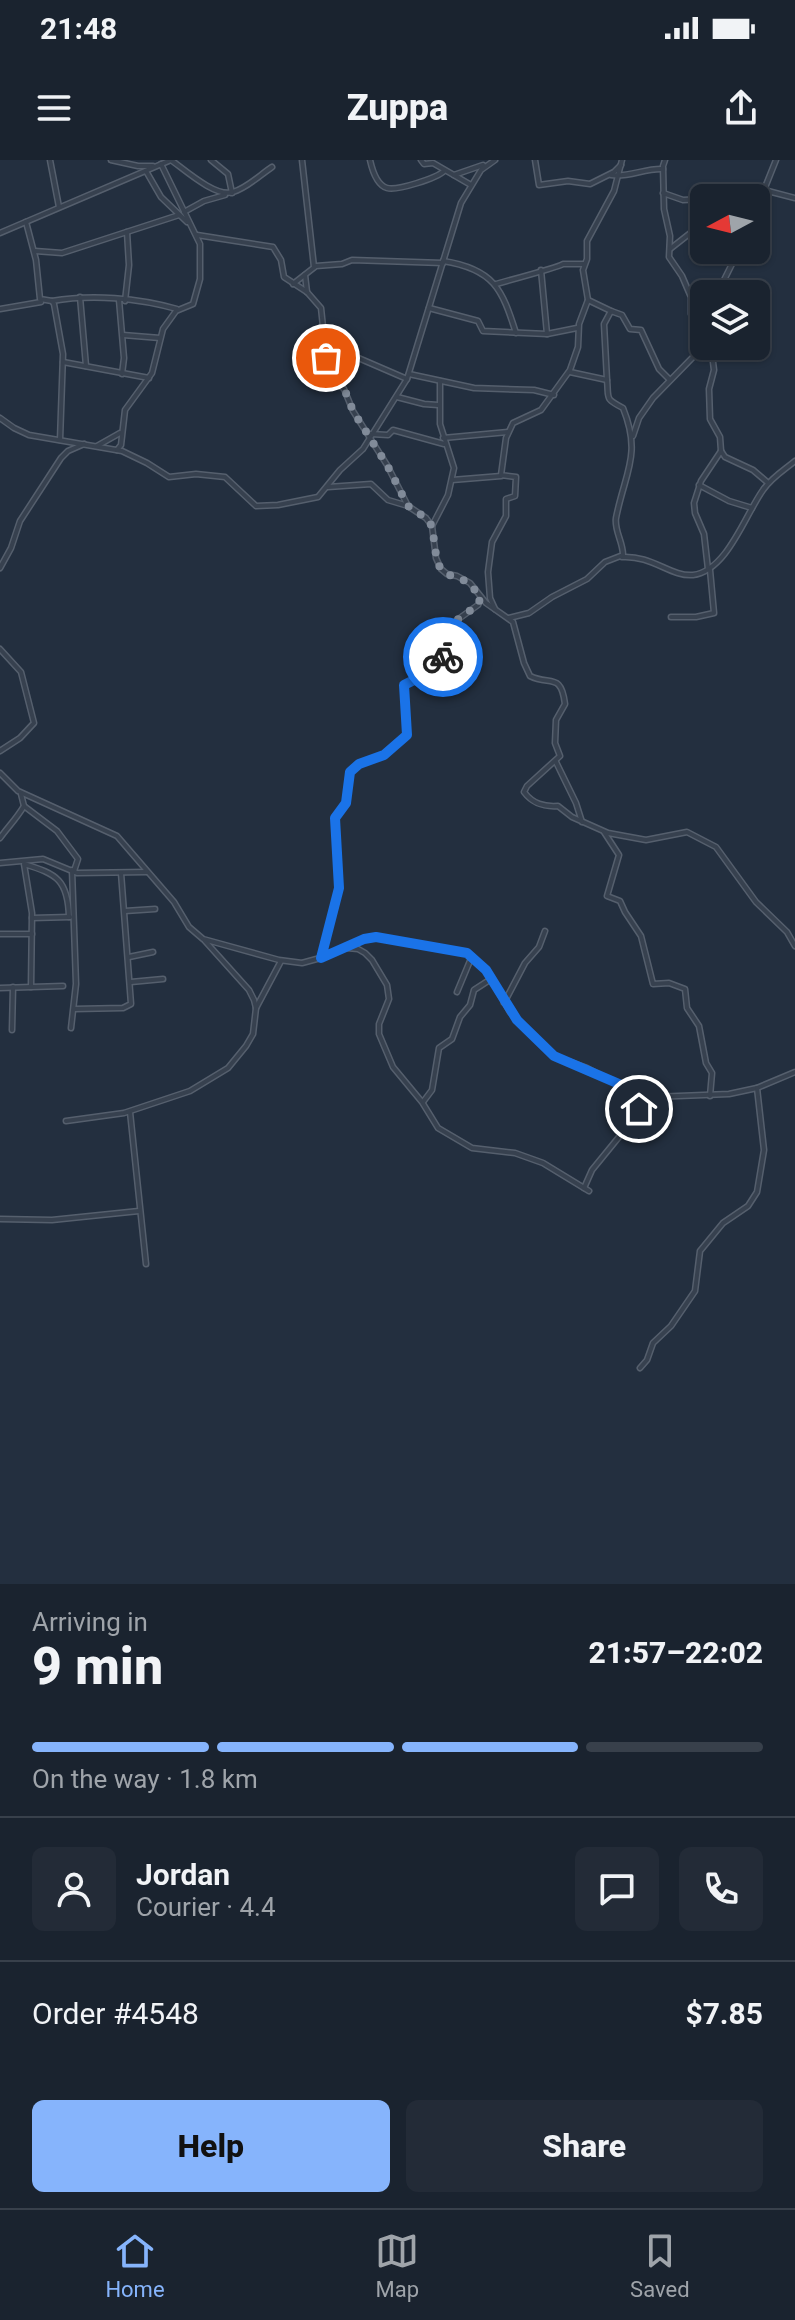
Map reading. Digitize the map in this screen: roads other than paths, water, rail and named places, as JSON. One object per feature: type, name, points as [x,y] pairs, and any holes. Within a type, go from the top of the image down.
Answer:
[{"type":"street","points":[[50,160],[59,207]]},
{"type":"street","points":[[111,160],[138,166],[158,166]]},
{"type":"street","points":[[0,233],[171,160],[216,191],[229,193]]},
{"type":"street","points":[[211,160],[228,174],[229,193]]},
{"type":"street","points":[[302,160],[309,237],[316,265]]},
{"type":"street","points":[[370,160],[376,177],[388,189],[436,177],[444,171]]},
{"type":"street","points":[[421,160],[424,164],[433,163],[471,185]]},
{"type":"street","points":[[454,175],[495,160]]},
{"type":"street","points":[[535,160],[539,185],[568,181],[589,184],[610,174],[622,162]]},
{"type":"street","points":[[665,160],[663,193],[669,257],[690,295]]},
{"type":"street","points":[[766,184],[773,160]]},
{"type":"street","points":[[501,476],[508,432],[515,421],[541,410],[569,371],[577,350],[578,328],[588,300],[584,264],[587,241],[607,206],[622,162]]},
{"type":"street","points":[[0,418],[24,433],[120,449],[169,477],[209,474],[225,477],[259,507],[311,500],[328,487],[337,473],[363,449],[408,376],[461,203],[485,165]]},
{"type":"street","points":[[120,449],[128,404],[149,378],[166,324],[179,310],[192,305],[200,279],[197,235],[181,213],[158,166]]},
{"type":"street","points":[[35,251],[62,253],[181,213],[207,200],[220,199],[272,167]]},
{"type":"street","points":[[610,174],[619,176],[652,168],[663,169]]},
{"type":"street","points":[[146,171],[161,197],[181,213]]},
{"type":"street","points":[[770,192],[795,198]]},
{"type":"street","points":[[663,193],[690,200]]},
{"type":"street","points":[[26,222],[35,251],[39,297],[44,302]]},
{"type":"street","points":[[122,374],[129,265],[127,232]]},
{"type":"street","points":[[670,249],[690,233]]},
{"type":"street","points":[[197,235],[271,245],[280,257],[282,274],[307,292],[321,308],[328,374],[344,388],[349,405],[387,465],[408,506]]},
{"type":"street","points":[[200,244],[204,237]]},
{"type":"street","points":[[293,284],[316,265],[356,260],[443,262],[468,267],[496,284],[503,294],[516,333]]},
{"type":"street","points":[[496,284],[541,270],[556,269],[563,264],[584,264]]},
{"type":"street","points":[[541,270],[547,334]]},
{"type":"street","points":[[305,275],[307,292]]},
{"type":"street","points":[[0,309],[80,297],[179,310]]},
{"type":"street","points":[[80,297],[86,366]]},
{"type":"street","points":[[588,300],[622,315],[630,329],[641,330],[659,369],[670,380]]},
{"type":"street","points":[[52,301],[63,362],[60,440]]},
{"type":"street","points":[[429,308],[478,321],[483,331],[547,334],[578,328]]},
{"type":"street","points":[[611,311],[604,324],[607,396],[613,404],[623,408],[633,436]]},
{"type":"street","points":[[123,335],[160,338]]},
{"type":"street","points":[[326,344],[408,376],[474,388],[534,390],[554,395]]},
{"type":"street","points":[[622,557],[624,551],[616,520],[621,489],[630,470],[633,436],[640,416],[691,360]]},
{"type":"street","points":[[671,617],[714,613],[704,534],[694,508],[699,485],[721,451],[720,437],[710,419],[713,360]]},
{"type":"street","points":[[63,362],[149,378]]},
{"type":"street","points":[[569,371],[607,380]]},
{"type":"street","points":[[432,526],[441,513],[452,480],[453,463],[444,441],[438,405],[440,381]]},
{"type":"street","points":[[397,397],[438,405]]},
{"type":"street","points":[[370,437],[388,435],[393,430],[444,441],[508,432]]},
{"type":"street","points":[[97,446],[122,431]]},
{"type":"street","points":[[0,568],[20,521],[61,458],[68,451],[87,444]]},
{"type":"street","points":[[721,451],[757,472],[768,483]]},
{"type":"street","points":[[513,619],[584,581],[605,562],[622,557],[643,558],[686,575],[710,569],[730,546],[768,483],[795,461]]},
{"type":"street","points":[[452,480],[516,477],[515,496],[506,499],[506,516],[492,542],[488,572],[495,609]]},
{"type":"street","points":[[328,487],[371,484],[388,500],[408,506],[426,518],[432,526],[437,562],[441,569],[466,581],[495,609],[513,619],[527,672],[535,679],[553,680],[559,684],[564,695],[564,708],[556,720],[555,743],[560,756],[527,786],[524,792],[533,801],[547,807],[558,806],[604,832],[642,840],[687,832],[716,847],[754,900],[787,932],[795,946]]},
{"type":"street","points":[[699,485],[729,501],[752,508]]},
{"type":"street","points":[[321,958],[339,888],[335,818],[346,803],[350,772],[359,764],[384,755],[407,735],[404,685],[444,664],[440,644],[457,620],[478,605],[490,589]]},
{"type":"street","points":[[0,649],[21,672],[34,723],[20,738],[0,751]]},
{"type":"street","points":[[556,761],[582,822]]},
{"type":"street","points":[[0,773],[20,791],[117,836],[174,902],[189,927],[249,990],[256,1008]]},
{"type":"street","points":[[20,791],[24,806],[62,837],[78,859],[73,871],[71,917]]},
{"type":"street","points":[[0,838],[14,824],[24,806]]},
{"type":"street","points":[[604,832],[619,855],[607,896],[619,900],[641,936],[653,984],[675,984],[686,991],[687,1008],[699,1026],[706,1063],[712,1073],[710,1096]]},
{"type":"street","points":[[0,863],[43,859],[73,871],[147,872]]},
{"type":"street","points":[[31,987],[32,918],[24,864],[57,877],[67,893],[76,984],[71,1028]]},
{"type":"street","points":[[74,1009],[129,1006],[132,998],[121,873]]},
{"type":"street","points":[[125,911],[155,909]]},
{"type":"street","points":[[32,918],[71,917]]},
{"type":"street","points":[[504,1003],[525,963],[539,947],[545,931]]},
{"type":"street","points":[[0,934],[32,934]]},
{"type":"street","points":[[203,939],[281,961],[302,963],[364,939],[382,937],[460,949],[482,965],[517,1020],[554,1056],[659,1098]]},
{"type":"street","points":[[345,948],[365,953],[387,985],[389,999],[379,1024],[379,1034],[393,1067],[422,1102],[438,1128],[472,1148],[515,1153],[543,1163],[586,1190],[592,1170],[623,1132],[632,1114],[633,1090]]},
{"type":"street","points":[[129,957],[153,952]]},
{"type":"street","points":[[457,992],[472,956]]},
{"type":"street","points":[[66,1121],[130,1112],[190,1091],[228,1068],[251,1039],[256,1008],[281,961]]},
{"type":"street","points":[[131,982],[163,979]]},
{"type":"street","points":[[422,1102],[432,1090],[439,1048],[452,1039],[460,1017],[470,1005],[474,990],[491,979]]},
{"type":"street","points":[[0,988],[63,986]]},
{"type":"street","points":[[12,1030],[13,987]]},
{"type":"street","points":[[632,1114],[659,1098],[710,1096],[757,1088],[795,1072]]},
{"type":"street","points":[[640,1368],[647,1360],[653,1343],[671,1326],[695,1291],[700,1251],[723,1223],[748,1206],[757,1192],[764,1150],[757,1088]]},
{"type":"street","points":[[130,1112],[146,1264]]},
{"type":"street","points":[[0,1219],[52,1220],[139,1211]]}]
